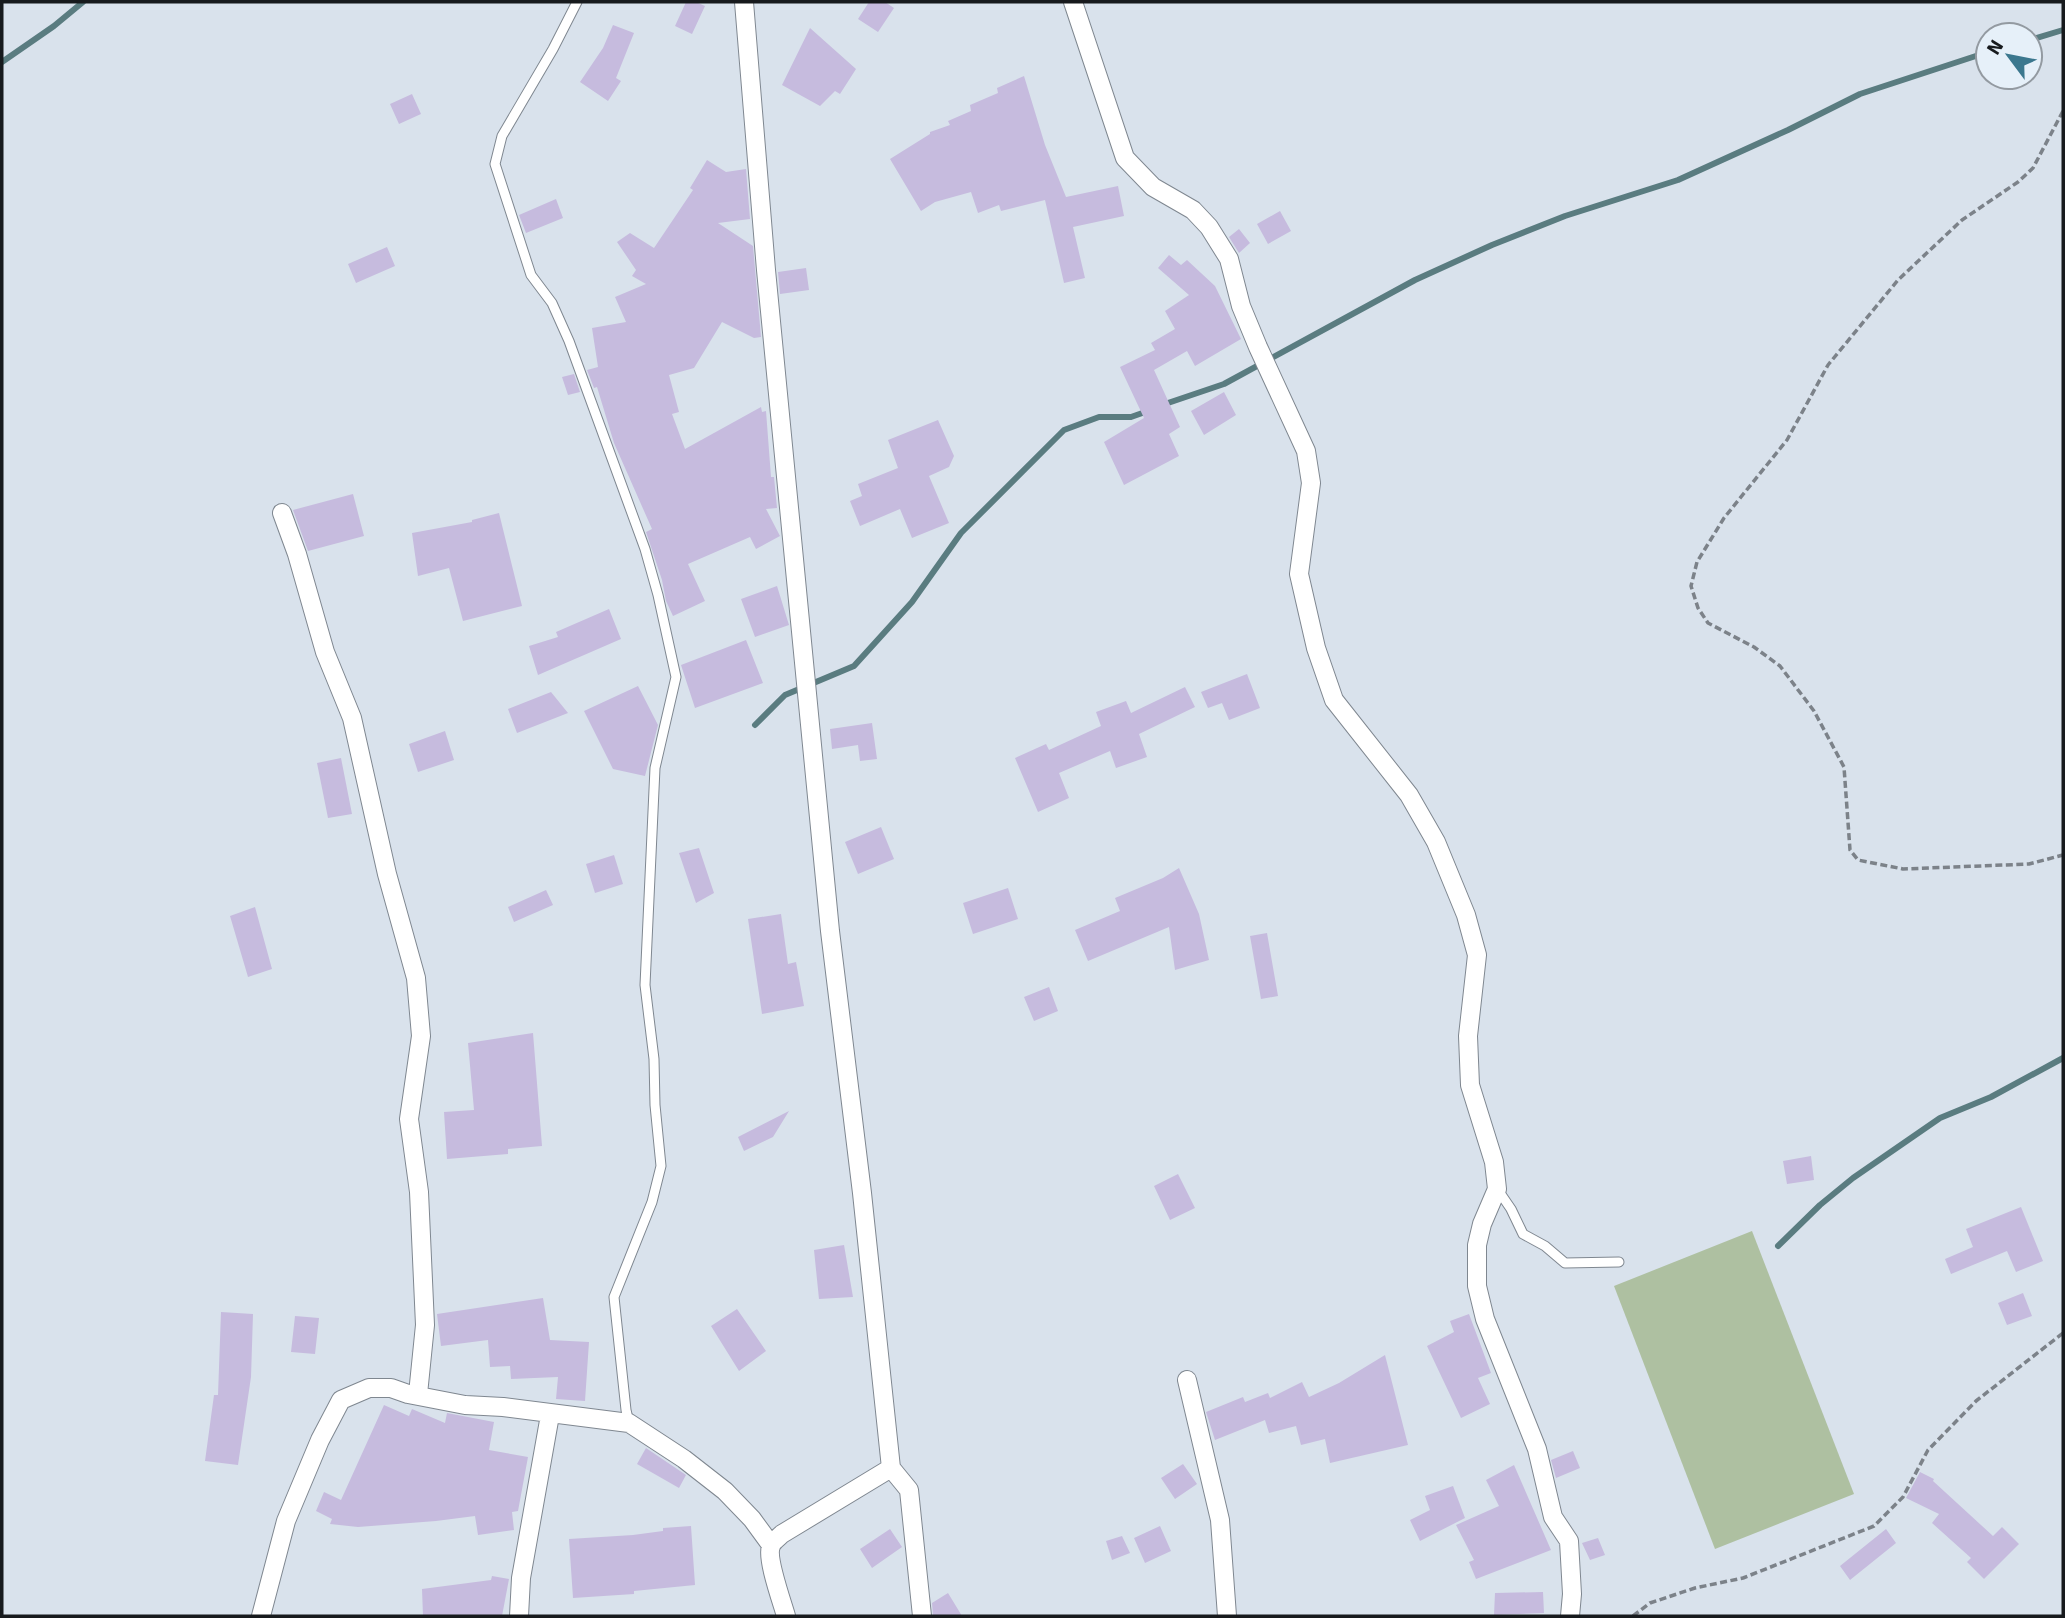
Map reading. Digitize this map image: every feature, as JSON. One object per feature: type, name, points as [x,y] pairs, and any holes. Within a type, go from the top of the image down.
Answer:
[{"type":"street","points":[[744,2],[766,270],[830,931],[891,1468],[909,1490],[922,1616]]},
{"type":"street","points":[[1073,2],[1125,158],[1153,187],[1193,210],[1209,227],[1229,259],[1241,306],[1306,451],[1311,483],[1298,574],[1313,637],[1334,700],[1409,795],[1436,842],[1465,915],[1477,955],[1468,1036],[1469,1086],[1494,1162],[1497,1189],[1482,1224],[1477,1245],[1477,1286],[1485,1319],[1537,1449],[1553,1517],[1569,1541],[1572,1594],[1570,1616]]},
{"type":"street","points":[[282,513],[297,554],[325,652],[352,718],[387,874],[416,978],[421,1036],[409,1119],[419,1192],[425,1325],[418,1394]]},
{"type":"street","points":[[1187,1380],[1220,1520],[1227,1616]]},
{"type":"street","points":[[261,1616],[286,1521],[320,1440],[341,1400],[369,1388],[391,1388],[465,1405],[629,1423],[684,1459],[725,1491],[752,1519],[771,1545]]},
{"type":"street","points":[[519,1616],[521,1578],[550,1415]]},
{"type":"street","points":[[786,1616],[769,1561],[771,1545],[782,1534],[811,1515],[891,1468]]},
{"type":"lane","points":[[578,2],[502,136],[495,164],[531,275],[552,303],[569,341],[645,549],[659,596],[676,677],[654,768],[645,973],[661,1166],[652,1202],[614,1297],[629,1423]]},
{"type":"lane","points":[[1497,1189],[1511,1209],[1523,1234],[1545,1246],[1565,1262],[1619,1262]]},
{"type":"path","points":[[2063,111],[2033,168],[2018,182],[1962,220],[1898,280],[1828,365],[1787,440],[1724,518],[1697,562],[1691,586],[1698,608],[1708,623],[1754,646],[1780,666],[1814,711],[1844,767],[1850,850],[1858,860],[1903,869],[2029,864],[2063,855]]},
{"type":"path","points":[[1633,1616],[1650,1603],[1695,1588],[1743,1578],[1874,1526],[1903,1497],[1928,1450],[1976,1401],[2063,1333]]},
{"type":"green space","points":[[1752,1231],[1854,1494],[1715,1549],[1614,1286]]},
{"type":"building","points":[[686,2],[705,6],[692,34],[675,26]]},
{"type":"building","points":[[869,2],[885,2],[894,8],[878,32],[858,19]]},
{"type":"building","points":[[613,25],[634,33],[616,78],[621,81],[608,101],[580,82],[603,48]]},
{"type":"building","points":[[810,28],[856,69],[840,94],[835,91],[820,106],[782,85]]},
{"type":"building","points":[[1024,76],[1045,145],[1066,197],[1118,186],[1124,216],[1073,227],[1085,278],[1064,283],[1045,200],[1001,211],[999,205],[978,213],[971,192],[935,202],[921,211],[890,159],[930,132],[950,125],[948,121],[971,111],[970,105],[998,93],[997,88]]},
{"type":"building","points":[[412,94],[421,114],[399,124],[390,104]]},
{"type":"building","points":[[707,160],[726,172],[746,169],[750,219],[718,223],[753,246],[761,337],[754,338],[722,322],[694,368],[669,375],[679,412],[672,414],[685,449],[761,407],[762,412],[766,411],[771,477],[774,477],[777,508],[766,509],[780,536],[756,549],[750,537],[688,564],[705,601],[673,616],[646,532],[652,529],[614,443],[597,387],[594,388],[587,370],[598,367],[592,328],[626,322],[615,297],[646,284],[632,276],[636,270],[617,242],[630,233],[654,248],[693,190],[690,188]]},
{"type":"building","points":[[556,199],[563,218],[526,233],[519,215]]},
{"type":"building","points":[[1280,211],[1291,231],[1268,244],[1257,224]]},
{"type":"building","points":[[1239,229],[1250,243],[1239,253],[1229,237]]},
{"type":"building","points":[[387,247],[395,266],[356,283],[348,264]]},
{"type":"building","points":[[1169,255],[1181,265],[1187,260],[1215,286],[1241,339],[1195,366],[1187,351],[1154,370],[1180,427],[1169,434],[1179,456],[1124,485],[1104,442],[1144,418],[1120,367],[1155,350],[1151,343],[1175,329],[1165,311],[1189,295],[1158,268]]},
{"type":"building","points":[[806,268],[809,290],[780,294],[778,272]]},
{"type":"building","points":[[574,374],[580,392],[568,395],[562,377]]},
{"type":"building","points":[[1224,392],[1236,415],[1204,435],[1191,411]]},
{"type":"building","points":[[938,420],[954,456],[949,467],[929,476],[949,523],[912,538],[900,509],[860,526],[850,501],[862,496],[858,484],[898,468],[888,440]]},
{"type":"building","points":[[353,494],[364,536],[308,551],[293,510]]},
{"type":"building","points":[[499,513],[522,606],[463,621],[449,568],[418,576],[412,533],[472,522]]},
{"type":"building","points":[[777,586],[789,625],[755,637],[741,599]]},
{"type":"building","points":[[609,609],[621,639],[538,675],[529,646],[558,637],[556,632]]},
{"type":"building","points":[[746,640],[763,683],[695,708],[681,665]]},
{"type":"building","points":[[1247,674],[1260,708],[1229,720],[1222,703],[1208,708],[1201,692]]},
{"type":"building","points":[[638,686],[658,725],[645,776],[613,769],[584,711]]},
{"type":"building","points":[[1185,687],[1195,707],[1139,734],[1147,757],[1116,768],[1110,751],[1059,773],[1069,798],[1038,812],[1015,758],[1046,744],[1049,750],[1101,726],[1096,712],[1126,701],[1131,713]]},
{"type":"building","points":[[551,692],[568,713],[517,733],[508,709]]},
{"type":"building","points":[[872,723],[877,759],[860,761],[858,745],[832,749],[830,729]]},
{"type":"building","points":[[445,731],[454,760],[418,772],[409,744]]},
{"type":"building","points":[[341,758],[352,814],[328,818],[317,763]]},
{"type":"building","points":[[881,827],[894,859],[858,874],[845,842]]},
{"type":"building","points":[[699,848],[714,893],[696,903],[679,853]]},
{"type":"building","points":[[614,855],[623,884],[595,893],[586,864]]},
{"type":"building","points":[[1179,868],[1199,914],[1209,960],[1175,970],[1169,927],[1088,961],[1075,930],[1120,911],[1115,898],[1163,878]]},
{"type":"building","points":[[1008,888],[1018,919],[973,934],[963,903]]},
{"type":"building","points":[[546,890],[553,905],[514,922],[508,907]]},
{"type":"building","points":[[255,907],[272,969],[248,977],[230,916]]},
{"type":"building","points":[[781,914],[788,964],[796,962],[804,1006],[762,1014],[748,919]]},
{"type":"building","points":[[1267,933],[1278,996],[1261,999],[1250,936]]},
{"type":"building","points":[[1049,987],[1058,1011],[1034,1021],[1024,997]]},
{"type":"building","points":[[533,1033],[542,1146],[508,1149],[508,1154],[447,1159],[444,1112],[474,1110],[468,1043]]},
{"type":"building","points":[[789,1111],[773,1137],[744,1151],[738,1137]]},
{"type":"building","points":[[1811,1156],[1814,1180],[1787,1184],[1783,1161]]},
{"type":"building","points":[[1178,1174],[1195,1208],[1170,1220],[1154,1186]]},
{"type":"building","points":[[2021,1207],[2043,1261],[2016,1272],[2007,1251],[1951,1274],[1945,1259],[1973,1247],[1966,1229]]},
{"type":"building","points":[[844,1245],[853,1297],[819,1299],[814,1250]]},
{"type":"building","points":[[2023,1293],[2032,1316],[2007,1325],[1998,1303]]},
{"type":"building","points":[[543,1298],[550,1340],[589,1342],[585,1401],[556,1399],[558,1377],[511,1379],[510,1366],[490,1367],[488,1340],[441,1346],[437,1314]]},
{"type":"building","points":[[737,1309],[766,1351],[739,1371],[711,1326]]},
{"type":"building","points":[[221,1312],[253,1314],[251,1377],[238,1465],[205,1461],[214,1395],[218,1395]]},
{"type":"building","points":[[1469,1314],[1491,1373],[1478,1378],[1490,1404],[1461,1418],[1427,1346],[1454,1332],[1450,1321]]},
{"type":"building","points":[[295,1316],[319,1318],[315,1354],[291,1352]]},
{"type":"building","points":[[1385,1355],[1408,1445],[1330,1463],[1325,1439],[1301,1445],[1296,1426],[1269,1433],[1265,1420],[1215,1440],[1206,1412],[1243,1397],[1245,1402],[1268,1393],[1270,1398],[1302,1382],[1309,1397],[1339,1383]]},
{"type":"building","points":[[384,1405],[409,1416],[412,1409],[445,1423],[447,1413],[494,1422],[489,1450],[528,1457],[518,1511],[512,1512],[514,1530],[478,1535],[475,1516],[358,1527],[330,1524],[332,1519],[316,1511],[324,1492],[341,1500]]},
{"type":"building","points":[[646,1448],[686,1475],[679,1488],[637,1464]]},
{"type":"building","points":[[1573,1451],[1580,1468],[1556,1478],[1551,1460]]},
{"type":"building","points":[[1183,1464],[1197,1484],[1175,1499],[1161,1478]]},
{"type":"building","points":[[1514,1465],[1551,1550],[1476,1579],[1469,1562],[1474,1560],[1456,1525],[1499,1506],[1486,1480]]},
{"type":"building","points":[[1920,1472],[1934,1479],[1933,1481],[1993,1536],[2002,1527],[2019,1544],[1984,1579],[1967,1562],[1971,1558],[1932,1523],[1939,1514],[1906,1498]]},
{"type":"building","points":[[1453,1486],[1465,1518],[1420,1541],[1410,1520],[1430,1510],[1425,1496]]},
{"type":"building","points":[[691,1526],[695,1585],[634,1591],[634,1594],[573,1598],[569,1539],[633,1535],[663,1531],[663,1528]]},
{"type":"building","points":[[1160,1526],[1171,1551],[1145,1563],[1134,1538]]},
{"type":"building","points":[[890,1529],[902,1547],[872,1568],[860,1549]]},
{"type":"building","points":[[1886,1529],[1896,1543],[1850,1580],[1840,1566]]},
{"type":"building","points":[[1122,1536],[1130,1553],[1112,1560],[1106,1541]]},
{"type":"building","points":[[1598,1538],[1605,1555],[1590,1560],[1582,1543]]},
{"type":"building","points":[[492,1576],[509,1579],[502,1616],[423,1616],[422,1589],[491,1580]]},
{"type":"building","points":[[1543,1592],[1544,1613],[1494,1615],[1495,1593]]},
{"type":"building","points":[[948,1593],[962,1616],[933,1615],[932,1603]]},
{"type":"waterway","points":[[2,62],[83,2]]},
{"type":"waterway","points":[[2044,36],[2063,30]]},
{"type":"waterway","points":[[1162,405],[1224,384],[1415,280],[1492,245],[1565,216],[1678,180],[1860,94],[1974,57]]},
{"type":"waterway","points":[[755,725],[785,695],[854,666],[912,602],[961,533],[1064,430],[1099,417],[1131,417],[1148,411]]},
{"type":"waterway","points":[[1778,1246],[1820,1205],[1853,1178],[1940,1118],[1991,1097],[2063,1058]]}]
